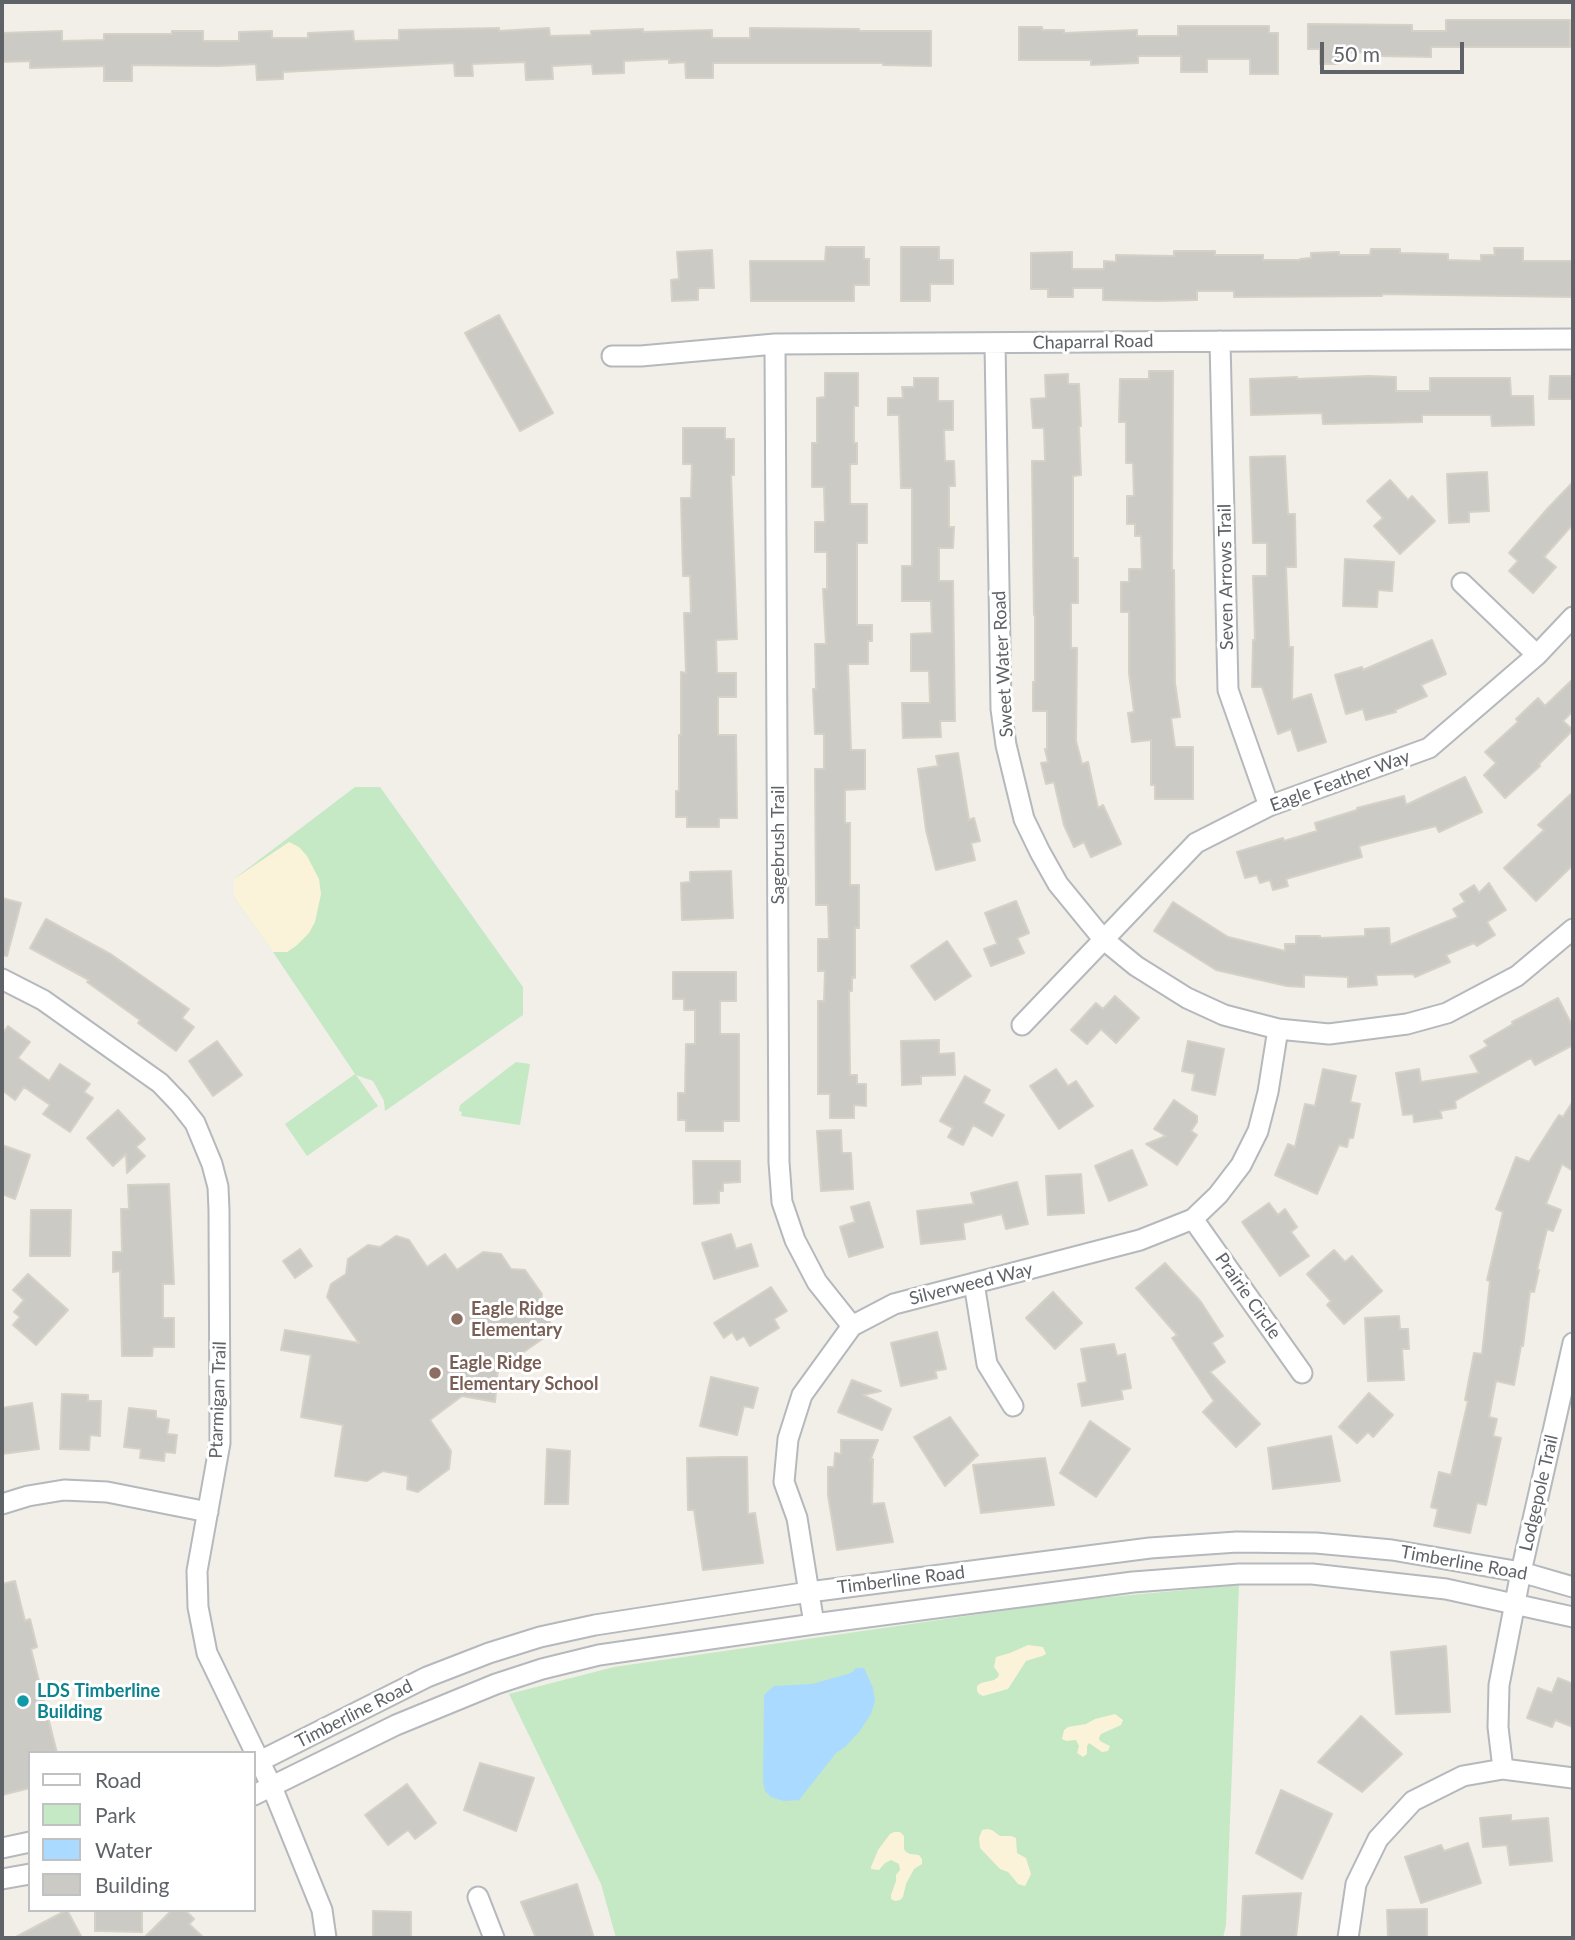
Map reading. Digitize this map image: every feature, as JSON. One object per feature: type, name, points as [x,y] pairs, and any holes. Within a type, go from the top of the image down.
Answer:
[{"type":"street","name":"Chaparral Road","points":[[612,356],[641,356],[775,344],[1573,339]]},
{"type":"street","name":"Seven Arrows Trail","points":[[1220,341],[1228,690],[1269,806]]},
{"type":"street","name":"Sweet Water Road","points":[[995,343],[1001,709],[1006,745],[1024,819],[1040,852],[1058,884],[1103,939],[1136,966],[1187,998],[1224,1015],[1279,1029],[1329,1034],[1407,1024],[1447,1013],[1517,976],[1573,929]]},
{"type":"street","name":"Sagebrush Trail","points":[[775,344],[779,1148],[782,1202],[796,1240],[817,1282],[852,1326]]},
{"type":"street","points":[[1462,583],[1536,655]]},
{"type":"street","name":"Eagle Feather Way","points":[[1021,1025],[1196,843],[1269,806],[1429,748],[1536,655],[1573,617]]},
{"type":"street","name":"Ptarmigan Trail","points":[[2,979],[43,1000],[160,1083],[195,1123],[212,1164],[218,1187],[219,1210],[220,1443],[197,1571],[198,1607],[207,1653],[251,1751]]},
{"type":"street","name":"Silverweed Way","points":[[814,1624],[797,1518],[784,1482],[788,1439],[802,1395],[852,1326],[894,1304],[1140,1240],[1193,1219],[1218,1195],[1241,1165],[1258,1131],[1268,1093],[1279,1029]]},
{"type":"street","name":"Prairie Circle","points":[[1193,1219],[1302,1373]]},
{"type":"street","points":[[974,1283],[986,1364],[1013,1406]]},
{"type":"street","name":"Lodgepole Trail","points":[[1503,1769],[1498,1727],[1499,1685],[1521,1572],[1573,1343]]},
{"type":"street","points":[[2,1504],[64,1490],[107,1492],[208,1512]]},
{"type":"street","name":"Timberline Road","points":[[256,1763],[427,1677],[527,1641],[595,1625],[809,1592],[1150,1548],[1237,1542],[1315,1543],[1392,1550],[1521,1572],[1573,1587]]},
{"type":"street","name":"Timberline Road","points":[[263,1791],[396,1725],[496,1684],[542,1669],[599,1655],[814,1624],[1133,1582],[1239,1574],[1312,1574],[1446,1589],[1573,1617]]},
{"type":"street","name":"Ptarmigan Trail","points":[[256,1763],[263,1791],[322,1910],[327,1938]]},
{"type":"street","points":[[1348,1938],[1356,1884],[1378,1839],[1413,1801],[1463,1776],[1503,1769],[1573,1777]]},
{"type":"street","points":[[2,1848],[28,1842]]},
{"type":"street","points":[[2,1878],[28,1874]]},
{"type":"street","points":[[478,1896],[494,1938]]},
{"type":"green space","points":[[355,787],[380,787],[523,987],[523,1015],[385,1111],[384,1101],[373,1081],[356,1075],[378,1106],[307,1156],[285,1124],[355,1074],[234,897],[234,879]]},
{"type":"green space","points":[[516,1062],[530,1064],[520,1125],[461,1116],[460,1105]]},
{"type":"green space","points":[[1239,1585],[1226,1925],[1223,1938],[616,1938],[601,1884],[509,1694],[614,1667],[1077,1600]]},
{"type":"sand","points":[[289,842],[299,847],[307,856],[319,879],[321,894],[315,922],[309,933],[287,952],[273,952],[234,897],[234,879]]},
{"type":"sand","points":[[1028,1645],[1043,1647],[1046,1654],[1026,1661],[1008,1689],[983,1696],[979,1694],[977,1686],[998,1677],[994,1667],[996,1657]]},
{"type":"sand","points":[[1115,1714],[1123,1720],[1121,1725],[1101,1734],[1099,1738],[1110,1746],[1108,1751],[1102,1752],[1089,1743],[1087,1754],[1083,1757],[1077,1753],[1079,1746],[1076,1740],[1062,1739],[1064,1730],[1068,1727]]},
{"type":"sand","points":[[987,1829],[1000,1836],[1016,1838],[1017,1853],[1026,1858],[1031,1874],[1025,1886],[1018,1884],[1008,1872],[1000,1869],[980,1848],[979,1838],[982,1830]]},
{"type":"sand","points":[[894,1832],[900,1832],[904,1836],[906,1852],[919,1855],[922,1859],[922,1864],[914,1869],[906,1884],[903,1897],[895,1901],[891,1899],[891,1895],[900,1870],[899,1864],[891,1860],[879,1870],[871,1869],[878,1850]]},
{"type":"water","points":[[855,1668],[864,1668],[873,1688],[875,1701],[871,1714],[859,1732],[836,1753],[799,1800],[784,1801],[771,1797],[765,1791],[763,1782],[764,1695],[774,1686],[812,1684],[848,1674]]},
{"type":"building","points":[[1446,20],[1570,20],[1570,47],[1431,47],[1431,57],[1340,52],[1339,64],[1320,64],[1320,49],[1308,49],[1308,24],[1412,25],[1412,31],[1446,31]]},
{"type":"building","points":[[1178,26],[1269,26],[1269,33],[1278,33],[1278,74],[1250,74],[1250,59],[1207,59],[1207,72],[1181,72],[1181,56],[1138,56],[1138,63],[1091,65],[1091,60],[1019,60],[1019,27],[1042,27],[1042,30],[1064,30],[1064,33],[1137,30],[1137,36],[1178,36]]},
{"type":"building","points":[[499,28],[499,31],[549,28],[550,36],[643,29],[643,32],[712,30],[712,38],[750,38],[750,28],[931,31],[931,66],[883,63],[713,63],[713,78],[686,78],[685,62],[669,63],[669,59],[624,61],[624,73],[593,74],[592,64],[552,66],[553,79],[526,80],[525,62],[472,64],[473,76],[455,76],[454,63],[283,72],[283,79],[257,80],[256,64],[132,65],[132,81],[104,81],[104,66],[30,68],[30,61],[2,62],[2,33],[62,31],[62,41],[104,40],[104,34],[203,31],[203,41],[239,41],[239,32],[272,31],[272,38],[308,38],[308,33],[353,31],[354,41],[399,40],[399,30]]},
{"type":"building","points":[[826,247],[864,247],[864,259],[869,259],[869,285],[854,285],[854,301],[751,301],[750,261],[825,261]]},
{"type":"building","points":[[901,247],[939,247],[939,260],[953,260],[953,284],[930,284],[930,301],[901,301]]},
{"type":"building","points":[[1494,248],[1523,248],[1523,261],[1573,261],[1573,297],[1382,294],[1234,297],[1234,291],[1197,291],[1197,300],[1158,301],[1103,300],[1103,288],[1073,288],[1073,297],[1048,297],[1048,289],[1031,289],[1031,253],[1072,252],[1072,269],[1104,269],[1104,261],[1116,262],[1116,255],[1174,256],[1174,251],[1215,251],[1215,255],[1263,255],[1263,260],[1300,260],[1311,258],[1311,253],[1370,255],[1371,249],[1400,249],[1400,253],[1448,254],[1448,260],[1481,261],[1481,255],[1495,255]]},
{"type":"building","points":[[712,250],[714,288],[698,288],[698,300],[672,301],[671,280],[679,279],[677,252]]},
{"type":"building","points":[[499,315],[553,413],[520,431],[465,333]]},
{"type":"building","points":[[1149,371],[1173,371],[1172,570],[1175,683],[1180,717],[1171,718],[1175,747],[1193,747],[1193,799],[1155,799],[1155,785],[1151,785],[1151,740],[1132,742],[1128,713],[1134,712],[1129,673],[1129,612],[1121,612],[1121,582],[1129,582],[1129,569],[1142,569],[1141,536],[1135,536],[1135,524],[1127,524],[1127,496],[1134,496],[1133,463],[1126,463],[1126,422],[1119,422],[1120,379],[1149,379]]},
{"type":"building","points":[[825,373],[858,373],[858,406],[854,406],[857,464],[850,464],[850,504],[867,504],[867,543],[857,543],[857,625],[872,625],[872,641],[868,641],[868,664],[848,664],[851,750],[865,750],[865,789],[845,790],[845,823],[850,823],[850,885],[859,885],[859,928],[855,928],[855,978],[852,977],[852,991],[849,991],[850,1075],[857,1075],[857,1084],[866,1084],[866,1106],[854,1105],[854,1118],[830,1118],[830,1094],[818,1094],[818,1001],[824,1001],[825,971],[818,971],[818,939],[829,939],[828,905],[816,905],[815,769],[824,769],[824,734],[815,734],[813,689],[816,689],[815,644],[826,644],[823,589],[827,589],[827,552],[815,552],[815,522],[825,522],[824,487],[812,487],[812,443],[817,443],[817,398],[825,397]]},
{"type":"building","points":[[1068,374],[1068,384],[1079,384],[1081,426],[1081,475],[1073,476],[1073,558],[1078,558],[1078,603],[1071,603],[1071,648],[1077,648],[1076,741],[1082,764],[1088,762],[1098,808],[1103,805],[1121,844],[1091,857],[1084,842],[1074,847],[1064,825],[1054,782],[1046,784],[1041,763],[1048,762],[1045,749],[1047,711],[1033,711],[1035,615],[1032,461],[1045,461],[1044,428],[1033,428],[1031,399],[1046,398],[1045,375]]},
{"type":"building","points":[[1550,376],[1573,376],[1573,399],[1549,399]]},
{"type":"building","points":[[1396,377],[1396,391],[1430,391],[1430,378],[1510,378],[1511,396],[1533,396],[1534,425],[1492,426],[1491,415],[1422,415],[1422,422],[1323,424],[1322,413],[1251,415],[1250,379]]},
{"type":"building","points":[[914,378],[938,378],[938,401],[953,401],[953,430],[944,430],[945,461],[954,461],[955,486],[949,486],[949,527],[954,527],[953,548],[939,548],[939,581],[953,581],[955,721],[940,721],[941,737],[903,738],[902,703],[930,703],[929,671],[911,671],[911,634],[932,633],[931,601],[902,601],[902,566],[912,566],[912,488],[901,488],[899,415],[888,415],[888,398],[903,398],[902,387],[914,387]]},
{"type":"building","points":[[683,428],[725,428],[725,439],[734,439],[734,475],[731,475],[737,639],[716,640],[717,673],[736,673],[736,697],[718,697],[718,735],[736,735],[737,818],[719,818],[719,827],[687,827],[687,817],[676,817],[681,735],[681,672],[686,673],[684,613],[691,613],[690,576],[683,576],[681,498],[691,498],[692,464],[683,464]]},
{"type":"building","points":[[1285,456],[1288,514],[1295,514],[1296,567],[1286,567],[1289,647],[1293,647],[1292,700],[1311,694],[1326,742],[1298,751],[1291,729],[1278,734],[1262,687],[1252,687],[1255,640],[1253,576],[1267,576],[1267,543],[1253,543],[1250,457]]},
{"type":"building","points":[[1487,472],[1489,511],[1469,512],[1469,522],[1449,523],[1447,474]]},
{"type":"building","points":[[1390,480],[1408,500],[1412,496],[1435,521],[1400,554],[1374,526],[1383,518],[1367,501]]},
{"type":"building","points":[[1573,482],[1573,524],[1544,557],[1556,567],[1533,593],[1509,571],[1518,561],[1509,553]]},
{"type":"building","points":[[1345,559],[1394,562],[1392,591],[1378,590],[1377,607],[1343,606]]},
{"type":"building","points":[[1432,640],[1446,674],[1421,685],[1427,696],[1395,710],[1396,712],[1366,720],[1363,709],[1346,714],[1335,675],[1362,667],[1363,670]]},
{"type":"building","points":[[1573,679],[1573,711],[1563,721],[1573,730],[1540,766],[1505,798],[1484,775],[1496,763],[1485,752],[1518,722],[1516,719],[1538,698],[1545,706]]},
{"type":"building","points":[[958,753],[969,820],[974,818],[980,841],[971,843],[975,860],[936,870],[926,830],[918,769],[938,766],[936,756]]},
{"type":"building","points":[[1465,777],[1482,812],[1439,832],[1436,826],[1359,846],[1362,857],[1286,879],[1288,886],[1273,890],[1270,880],[1260,883],[1257,875],[1245,878],[1237,852],[1317,831],[1315,823],[1357,808],[1404,796],[1406,805]]},
{"type":"building","points":[[1573,792],[1573,865],[1536,901],[1504,868],[1544,830],[1538,825]]},
{"type":"building","points":[[731,871],[733,918],[682,920],[681,883],[690,882],[690,872]]},
{"type":"building","points":[[1489,883],[1506,910],[1487,922],[1495,935],[1477,946],[1474,943],[1446,955],[1450,962],[1415,977],[1414,974],[1376,975],[1377,985],[1348,987],[1348,977],[1304,975],[1304,987],[1287,986],[1216,970],[1154,931],[1173,902],[1228,937],[1285,951],[1285,944],[1296,944],[1296,936],[1365,936],[1365,929],[1389,928],[1390,945],[1458,917],[1453,909],[1465,902],[1460,894],[1474,885],[1479,893]]},
{"type":"building","points":[[2,898],[21,903],[7,956],[2,955]]},
{"type":"building","points":[[1016,901],[1029,933],[1017,938],[1024,953],[991,966],[984,949],[997,944],[985,913]]},
{"type":"building","points":[[46,919],[112,955],[189,1009],[182,1018],[194,1027],[176,1051],[138,1023],[140,1020],[87,982],[89,980],[30,948]]},
{"type":"building","points":[[947,941],[971,976],[935,1000],[911,966]]},
{"type":"building","points":[[673,972],[736,972],[736,1001],[720,1001],[720,1034],[739,1034],[739,1121],[723,1121],[723,1131],[686,1131],[686,1120],[678,1120],[678,1093],[685,1093],[686,1044],[695,1044],[695,1010],[684,1010],[684,999],[673,999]]},
{"type":"building","points":[[1115,996],[1139,1018],[1116,1043],[1101,1029],[1087,1044],[1071,1030],[1096,1003],[1103,1009]]},
{"type":"building","points":[[1558,998],[1573,1027],[1573,1045],[1535,1065],[1531,1058],[1455,1101],[1456,1108],[1440,1111],[1442,1118],[1414,1122],[1413,1114],[1403,1115],[1396,1073],[1419,1069],[1421,1082],[1479,1073],[1470,1056],[1488,1046],[1484,1041],[1513,1024],[1512,1022]]},
{"type":"building","points":[[8,1026],[30,1042],[18,1058],[49,1081],[60,1064],[90,1084],[84,1092],[93,1098],[70,1132],[43,1114],[50,1105],[24,1087],[15,1100],[2,1090],[2,1034]]},
{"type":"building","points":[[939,1040],[939,1054],[954,1053],[955,1075],[921,1076],[921,1084],[902,1085],[901,1041]]},
{"type":"building","points":[[217,1041],[242,1075],[213,1096],[189,1061]]},
{"type":"building","points":[[1188,1041],[1224,1049],[1215,1095],[1192,1090],[1195,1074],[1182,1071]]},
{"type":"building","points":[[1056,1069],[1068,1086],[1076,1081],[1093,1106],[1059,1129],[1030,1086]]},
{"type":"building","points":[[1323,1069],[1356,1076],[1350,1102],[1360,1104],[1353,1138],[1349,1138],[1347,1147],[1339,1145],[1317,1194],[1275,1175],[1288,1144],[1295,1147],[1305,1104],[1315,1106]]},
{"type":"building","points":[[965,1076],[990,1090],[983,1103],[1004,1115],[992,1136],[973,1125],[963,1145],[948,1137],[953,1128],[940,1121]]},
{"type":"building","points":[[1174,1100],[1197,1116],[1197,1122],[1191,1131],[1197,1135],[1177,1165],[1146,1144],[1166,1136],[1154,1129]]},
{"type":"building","points":[[1573,1101],[1573,1171],[1562,1164],[1546,1204],[1561,1210],[1553,1231],[1547,1229],[1534,1292],[1530,1291],[1523,1346],[1514,1385],[1496,1381],[1489,1417],[1497,1419],[1493,1436],[1501,1438],[1486,1505],[1477,1503],[1470,1533],[1434,1526],[1438,1509],[1431,1507],[1439,1472],[1451,1475],[1468,1401],[1465,1400],[1474,1353],[1482,1354],[1490,1281],[1487,1280],[1503,1212],[1496,1209],[1516,1157],[1529,1162],[1559,1115],[1563,1117]]},
{"type":"building","points":[[118,1110],[145,1139],[136,1147],[145,1156],[127,1173],[126,1154],[113,1166],[87,1138]]},
{"type":"building","points":[[841,1130],[842,1153],[851,1153],[853,1189],[821,1191],[817,1131]]},
{"type":"building","points":[[2,1145],[30,1155],[15,1199],[2,1194]]},
{"type":"building","points":[[1132,1150],[1147,1185],[1109,1201],[1095,1166]]},
{"type":"building","points":[[693,1161],[740,1161],[740,1182],[723,1183],[723,1191],[719,1191],[719,1203],[694,1204]]},
{"type":"building","points":[[1081,1174],[1084,1213],[1048,1215],[1046,1176]]},
{"type":"building","points":[[1017,1182],[1028,1224],[1006,1229],[1002,1214],[963,1223],[965,1239],[921,1244],[917,1211],[974,1204],[971,1193]]},
{"type":"building","points":[[169,1184],[174,1284],[163,1284],[163,1318],[174,1318],[174,1347],[153,1347],[152,1356],[122,1356],[120,1271],[113,1272],[113,1252],[122,1252],[121,1209],[129,1209],[128,1185]]},
{"type":"building","points":[[869,1202],[883,1247],[849,1257],[840,1227],[855,1222],[851,1207]]},
{"type":"building","points":[[1269,1203],[1278,1215],[1285,1209],[1297,1227],[1291,1232],[1309,1256],[1280,1276],[1242,1222]]},
{"type":"building","points":[[31,1210],[71,1210],[70,1256],[30,1256]]},
{"type":"building","points":[[731,1234],[736,1249],[751,1244],[758,1266],[714,1279],[702,1243]]},
{"type":"building","points":[[396,1236],[409,1240],[427,1267],[445,1254],[457,1270],[483,1252],[501,1254],[511,1269],[525,1270],[542,1294],[540,1304],[550,1321],[548,1335],[498,1370],[495,1402],[462,1396],[430,1420],[451,1451],[449,1469],[418,1492],[407,1489],[408,1476],[383,1471],[367,1481],[335,1476],[343,1425],[301,1417],[311,1355],[281,1350],[285,1330],[359,1343],[327,1297],[331,1284],[346,1274],[348,1259],[368,1245],[380,1247]]},
{"type":"building","points":[[300,1249],[312,1266],[295,1278],[283,1261]]},
{"type":"building","points":[[1334,1250],[1345,1262],[1352,1256],[1382,1291],[1344,1324],[1327,1305],[1331,1301],[1307,1274]]},
{"type":"building","points":[[1165,1263],[1201,1302],[1223,1336],[1212,1343],[1225,1362],[1210,1372],[1260,1424],[1236,1447],[1203,1412],[1214,1401],[1172,1338],[1177,1335],[1136,1288]]},
{"type":"building","points":[[28,1274],[68,1310],[36,1345],[13,1325],[20,1317],[14,1312],[24,1300],[13,1290]]},
{"type":"building","points":[[771,1287],[787,1311],[774,1319],[779,1328],[750,1346],[744,1336],[737,1340],[732,1332],[724,1338],[714,1323]]},
{"type":"building","points":[[1053,1292],[1082,1323],[1055,1349],[1026,1318]]},
{"type":"building","points":[[1399,1316],[1400,1329],[1408,1329],[1409,1349],[1402,1349],[1404,1380],[1368,1381],[1365,1318]]},
{"type":"building","points":[[937,1332],[946,1369],[935,1371],[937,1378],[901,1386],[891,1343]]},
{"type":"building","points":[[1114,1344],[1117,1356],[1125,1354],[1131,1388],[1121,1390],[1123,1399],[1082,1406],[1078,1384],[1087,1382],[1081,1349]]},
{"type":"building","points":[[711,1377],[758,1388],[753,1408],[744,1406],[737,1435],[700,1426]]},
{"type":"building","points":[[852,1380],[881,1391],[863,1395],[891,1409],[882,1430],[838,1412]]},
{"type":"building","points":[[1369,1393],[1393,1415],[1373,1437],[1368,1432],[1357,1443],[1339,1427]]},
{"type":"building","points":[[62,1394],[88,1395],[88,1401],[101,1401],[100,1436],[90,1435],[89,1450],[60,1449]]},
{"type":"building","points":[[32,1403],[39,1449],[2,1454],[2,1408]]},
{"type":"building","points":[[129,1408],[156,1411],[156,1418],[169,1420],[167,1434],[177,1435],[175,1453],[165,1452],[164,1461],[140,1458],[141,1449],[124,1447]]},
{"type":"building","points":[[950,1417],[978,1455],[945,1486],[914,1437]]},
{"type":"building","points":[[1090,1421],[1130,1449],[1096,1497],[1060,1473]]},
{"type":"building","points":[[1331,1436],[1340,1481],[1273,1489],[1268,1448]]},
{"type":"building","points":[[841,1440],[878,1440],[870,1461],[873,1459],[872,1504],[884,1503],[893,1542],[837,1550],[828,1495],[828,1467],[834,1467],[835,1453],[841,1454]]},
{"type":"building","points":[[547,1449],[570,1451],[568,1504],[545,1504]]},
{"type":"building","points":[[747,1457],[748,1514],[755,1513],[763,1563],[703,1570],[694,1510],[688,1510],[687,1458]]},
{"type":"building","points":[[1045,1458],[1054,1505],[981,1513],[973,1465]]},
{"type":"building","name":"LDS Timberline Building","points":[[15,1581],[25,1621],[30,1619],[37,1647],[31,1649],[56,1751],[28,1751],[28,1788],[2,1795],[2,1584]]},
{"type":"building","points":[[1446,1646],[1450,1712],[1396,1714],[1391,1652]]},
{"type":"building","points":[[1558,1678],[1573,1684],[1573,1727],[1555,1720],[1552,1727],[1527,1718],[1538,1688],[1552,1693]]},
{"type":"building","points":[[1361,1716],[1402,1754],[1362,1792],[1318,1762]]},
{"type":"building","points":[[480,1763],[534,1778],[516,1831],[464,1810]]},
{"type":"building","points":[[407,1784],[436,1823],[415,1839],[408,1830],[388,1845],[365,1815]]},
{"type":"building","points":[[1281,1790],[1332,1814],[1302,1879],[1256,1853]]},
{"type":"building","points":[[1511,1815],[1511,1821],[1548,1818],[1552,1861],[1510,1865],[1507,1845],[1483,1847],[1480,1818]]},
{"type":"building","points":[[1468,1843],[1481,1883],[1421,1903],[1405,1857],[1441,1845],[1444,1851]]},
{"type":"building","points":[[577,1884],[594,1938],[536,1938],[521,1902]]},
{"type":"building","points":[[1301,1893],[1296,1938],[1241,1938],[1243,1896]]},
{"type":"building","points":[[1427,1909],[1427,1938],[1388,1938],[1387,1910]]},
{"type":"building","points":[[373,1911],[411,1912],[411,1938],[373,1938]]},
{"type":"building","points":[[63,1912],[68,1912],[82,1938],[14,1938]]},
{"type":"building","points":[[95,1912],[142,1912],[142,1932],[95,1931]]},
{"type":"building","points":[[170,1912],[187,1912],[194,1919],[189,1924],[204,1938],[144,1938]]},
{"type":"place","name":"Eagle Ridge Elementary","points":[[457,1319]]},
{"type":"place","name":"Eagle Ridge Elementary School","points":[[435,1373]]},
{"type":"place","name":"LDS Timberline Building","points":[[23,1701]]}]
